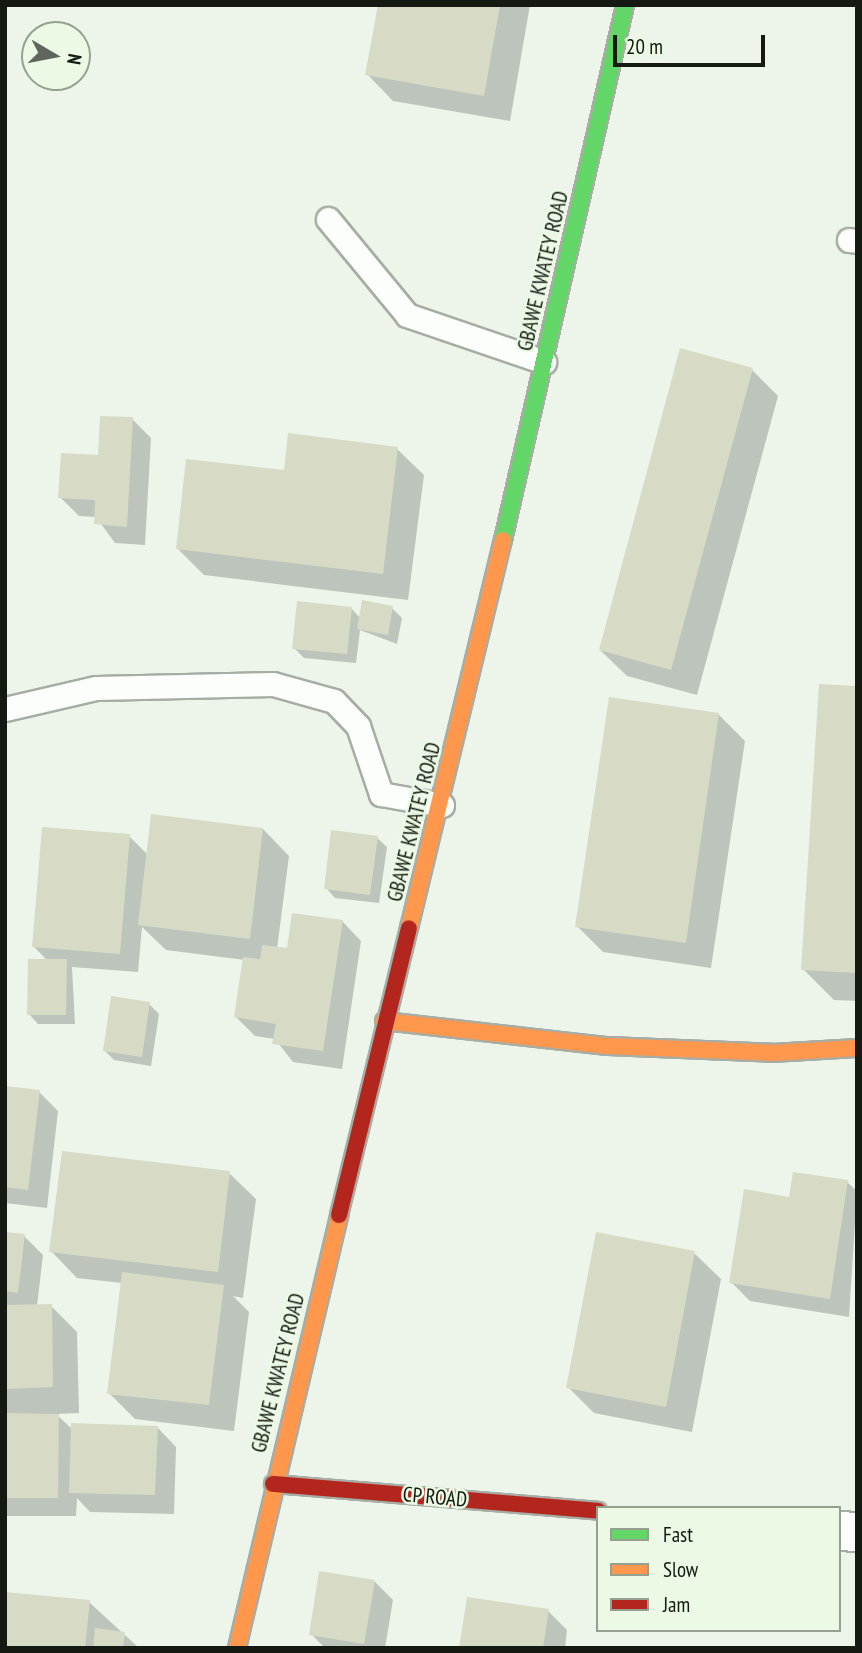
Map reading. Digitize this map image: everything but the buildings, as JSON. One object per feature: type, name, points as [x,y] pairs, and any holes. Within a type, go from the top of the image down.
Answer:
[{"type":"street","name":"GBAWE KWATEY ROAD","points":[[237,1648],[273,1484],[384,1021],[442,805],[625,5]]},
{"type":"street","points":[[384,1021],[608,1046],[772,1053],[857,1048]]},
{"type":"street","name":"CP ROAD","points":[[273,1484],[596,1511]]},
{"type":"lane","points":[[328,219],[407,315],[544,362]]},
{"type":"lane","points":[[5,709],[96,688],[273,684],[334,701],[358,726],[381,794],[442,805]]},
{"type":"traffic: fast","points":[[503,540],[625,5]]},
{"type":"traffic: slow","points":[[409,928],[503,540]]},
{"type":"traffic: slow","points":[[384,1021],[608,1046],[772,1053],[857,1048]]},
{"type":"traffic: slow","points":[[237,1648],[339,1215]]},
{"type":"traffic: jam","points":[[339,1215],[409,928]]},
{"type":"traffic: jam","points":[[273,1484],[596,1511]]}]
